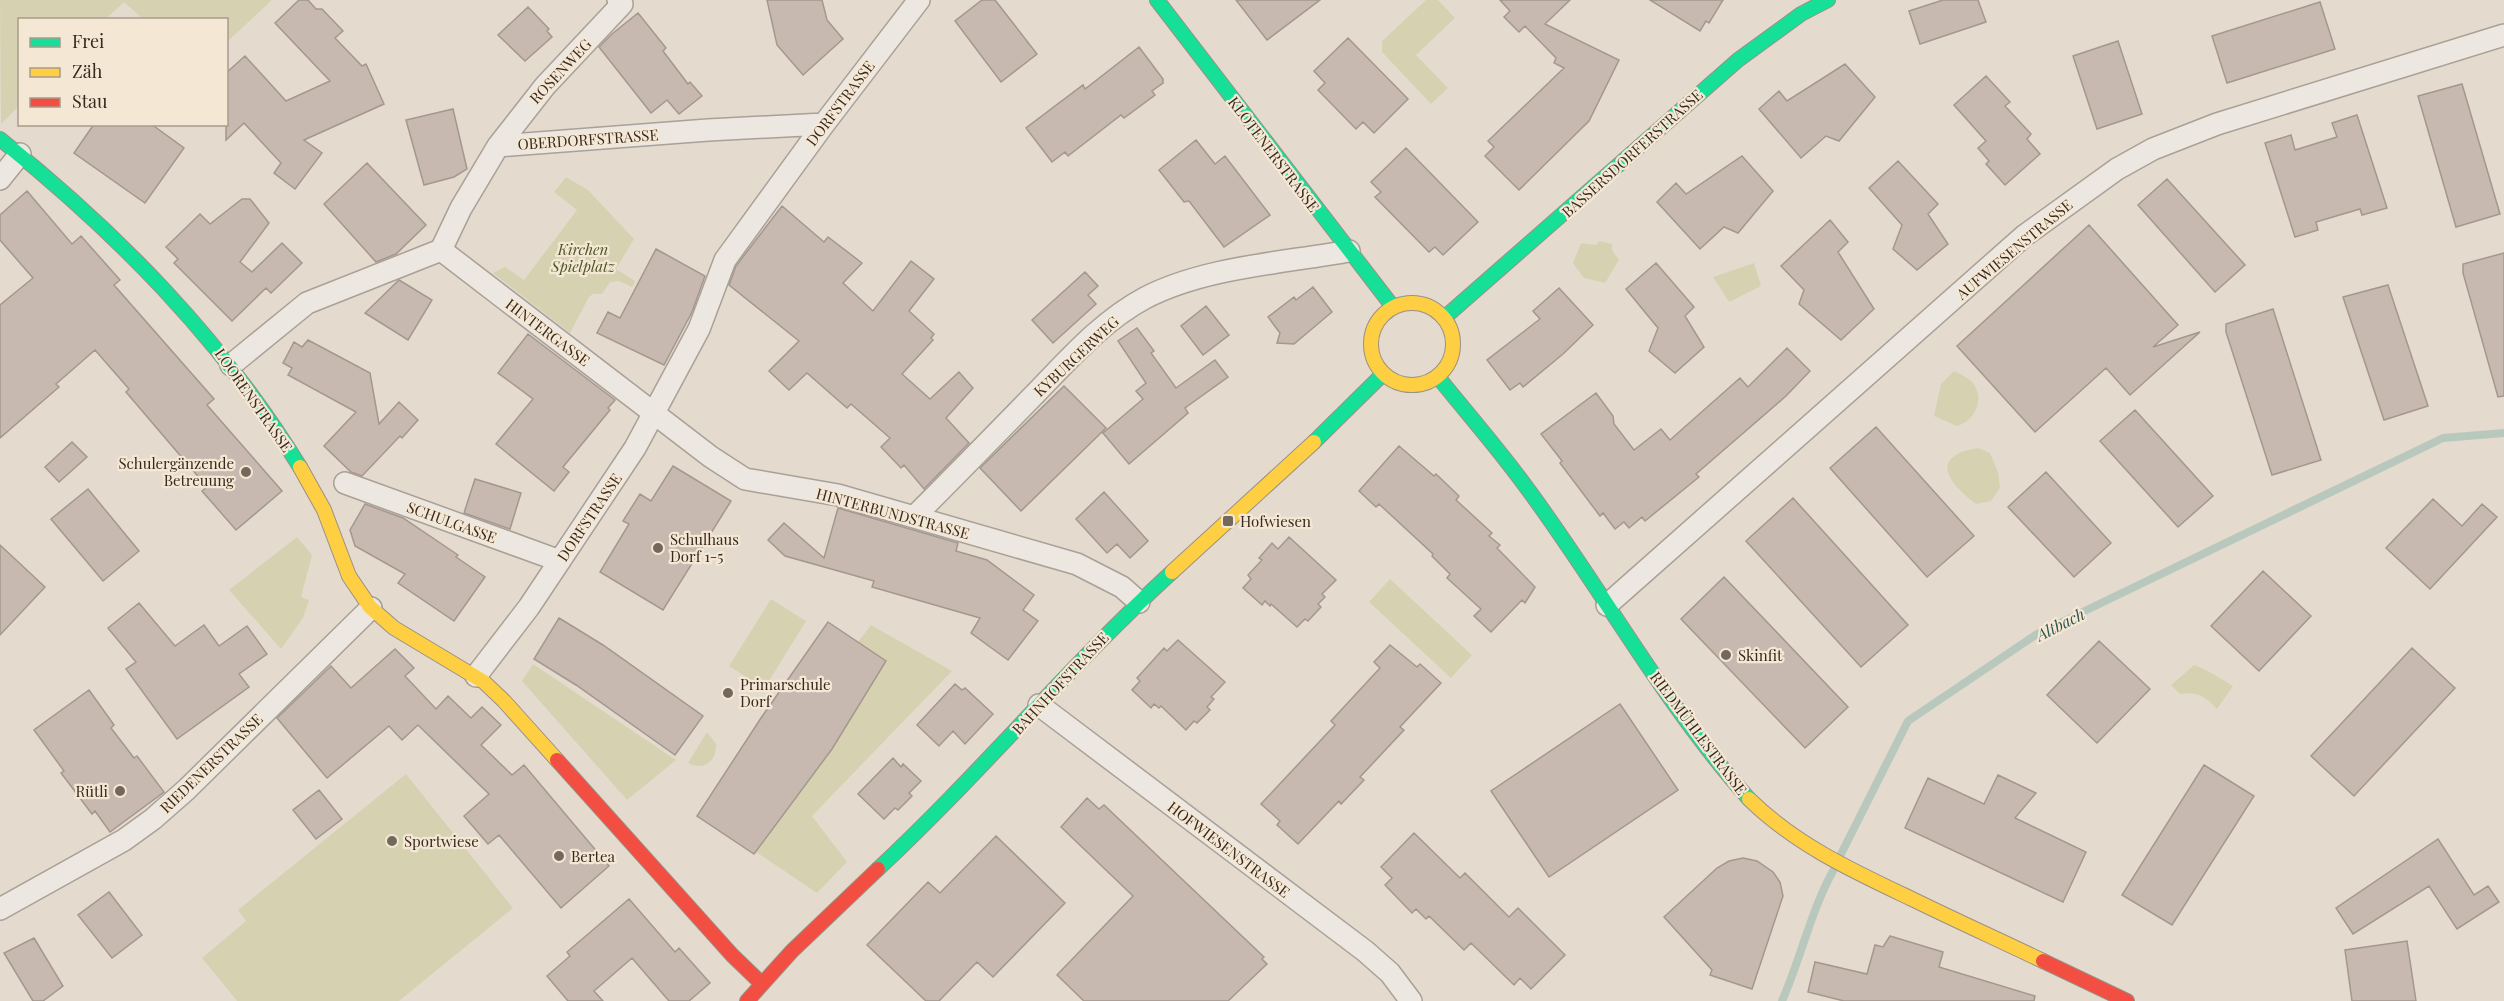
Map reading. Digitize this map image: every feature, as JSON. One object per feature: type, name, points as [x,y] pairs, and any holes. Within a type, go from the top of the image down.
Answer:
[{"type":"street","name":"ROSENWEG","points":[[498,146],[530,104],[622,4],[618,0]]},
{"type":"street","name":"DORFSTRASSE","points":[[476,676],[529,607],[655,414],[699,329],[725,260],[824,124],[919,0]]},
{"type":"street","name":"KLOTENERSTRASSE","points":[[1157,0],[1393,307]]},
{"type":"street","name":"BASSERSDORFERSTRASSE","points":[[1444,318],[1738,60],[1801,14],[1828,0]]},
{"type":"street","name":"AUFWIESENSTRASSE","points":[[1606,605],[2024,236],[2117,169],[2153,149],[2199,130],[2504,34]]},
{"type":"street","name":"OBERDORFSTRASSE","points":[[441,250],[465,199],[498,146],[708,130],[824,124]]},
{"type":"street","name":"LOORENSTRASSE","points":[[0,139],[84,208],[127,248],[184,307],[231,365],[277,430],[308,481],[326,515],[351,581],[370,608],[395,628],[476,676]]},
{"type":"street","points":[[0,179],[20,154]]},
{"type":"street","points":[[231,365],[307,303],[441,250]]},
{"type":"street","name":"HINTERGASSE","points":[[441,250],[655,414]]},
{"type":"street","name":"KYBURGERWEG","points":[[914,517],[1091,338],[1138,303],[1181,283],[1213,275],[1349,251]]},
{"type":"street","points":[[1406,303],[1420,304],[1434,309],[1444,318],[1451,329],[1454,342],[1447,368],[1438,377],[1416,386],[1393,381],[1375,364],[1371,352],[1371,338],[1378,320],[1393,307],[1406,303]]},
{"type":"street","name":"BAHNHOFSTRASSE","points":[[747,1001],[797,946],[937,813],[1040,705],[1075,664],[1139,602],[1287,470],[1383,374]]},
{"type":"street","name":"RIEDMÜHLESTRASSE","points":[[1438,377],[1519,477],[1686,722],[1731,778],[1763,813],[1812,848],[1845,867],[2127,1001]]},
{"type":"street","name":"HINTERBUNDSTRASSE","points":[[655,414],[711,457],[745,479],[838,495],[1077,564],[1122,587],[1139,602]]},
{"type":"street","name":"SCHULGASSE","points":[[345,483],[560,561]]},
{"type":"street","name":"RIEDENERSTRASSE","points":[[0,909],[124,840],[153,819],[186,790],[370,608]]},
{"type":"street","points":[[476,676],[518,715],[732,955],[762,984]]},
{"type":"street","name":"HOFWIESENSTRASSE","points":[[1040,705],[1365,951],[1390,973],[1411,1001]]},
{"type":"green space","points":[[0,0],[272,0],[228,41],[228,18],[142,18],[124,2],[107,18],[18,18],[18,107],[1,124]]},
{"type":"green space","points":[[1426,0],[1438,0],[1455,18],[1416,55],[1448,88],[1431,104],[1382,52],[1382,41]]},
{"type":"green space","name":"Kirchen Spielplatz","points":[[566,177],[588,190],[634,239],[616,269],[635,281],[632,287],[619,281],[610,282],[602,294],[593,294],[589,297],[570,333],[493,273],[505,267],[524,280],[577,210],[554,192]]},
{"type":"green space","points":[[1600,241],[1612,244],[1612,250],[1619,260],[1605,283],[1584,278],[1573,263],[1581,243],[1596,245]]},
{"type":"green space","points":[[1754,263],[1761,286],[1729,302],[1713,277]]},
{"type":"green space","points":[[1954,371],[1972,382],[1978,394],[1977,406],[1972,416],[1957,426],[1934,416],[1941,384]]},
{"type":"green space","points":[[1978,448],[1990,453],[1998,472],[2000,488],[1991,501],[1976,504],[1957,488],[1948,471],[1948,464],[1953,457],[1962,452]]},
{"type":"green space","points":[[297,537],[312,555],[301,597],[309,600],[303,618],[281,649],[229,590]]},
{"type":"green space","points":[[1390,579],[1472,655],[1451,678],[1369,602]]},
{"type":"green space","points":[[771,599],[806,621],[764,689],[729,666]]},
{"type":"green space","points":[[871,625],[952,671],[812,816],[847,862],[817,893],[756,852],[834,746],[886,661],[858,642]]},
{"type":"green space","points":[[533,664],[676,760],[627,800],[522,681]]},
{"type":"green space","points":[[2194,665],[2233,686],[2217,709],[2201,696],[2191,693],[2180,694],[2171,685]]},
{"type":"green space","points":[[707,732],[716,744],[712,760],[699,766],[688,763]]},
{"type":"green space","name":"Sportwiese","points":[[406,774],[513,908],[399,1001],[237,1001],[202,958],[246,921],[238,910]]},
{"type":"building","points":[[299,0],[308,0],[316,9],[322,9],[343,31],[335,38],[362,66],[366,64],[384,104],[304,140],[322,153],[295,189],[274,173],[281,163],[244,123],[226,140],[228,71],[245,56],[286,101],[330,81],[275,23]]},
{"type":"building","points":[[767,0],[822,0],[827,20],[843,39],[803,75],[777,45]]},
{"type":"building","points":[[982,0],[995,0],[1037,54],[1001,82],[955,21]]},
{"type":"building","points":[[1236,0],[1320,0],[1267,40]]},
{"type":"building","points":[[1500,0],[1570,0],[1545,24],[1619,60],[1589,121],[1519,190],[1485,156],[1494,147],[1488,141],[1564,68],[1554,63],[1556,58],[1525,26],[1519,32],[1504,17],[1510,11]]},
{"type":"building","points":[[1650,0],[1723,0],[1709,23],[1706,21],[1700,31]]},
{"type":"building","points":[[1943,0],[1978,0],[1986,22],[1920,44],[1909,11]]},
{"type":"building","points":[[2320,2],[2335,49],[2227,83],[2212,36]]},
{"type":"building","points":[[528,7],[549,29],[547,31],[552,37],[525,61],[498,35]]},
{"type":"building","points":[[638,13],[666,48],[663,51],[688,84],[690,82],[702,96],[679,114],[667,100],[651,113],[599,47]]},
{"type":"building","points":[[1348,38],[1408,99],[1374,133],[1363,122],[1356,129],[1318,90],[1325,83],[1314,71]]},
{"type":"building","points":[[2118,41],[2142,114],[2097,129],[2073,56]]},
{"type":"building","points":[[1139,47],[1163,79],[1163,83],[1152,91],[1155,95],[1124,118],[1121,115],[1068,156],[1065,152],[1052,162],[1026,128],[1083,85],[1085,89]]},
{"type":"building","points":[[1845,64],[1875,97],[1839,141],[1826,136],[1801,158],[1759,109],[1779,91],[1787,101]]},
{"type":"building","points":[[1986,76],[2010,102],[2005,106],[2031,134],[2027,139],[2040,154],[2005,185],[1986,164],[1989,161],[1978,148],[1986,141],[1954,105]]},
{"type":"building","points":[[2462,84],[2500,214],[2456,227],[2418,96]]},
{"type":"building","points":[[453,109],[467,169],[454,177],[424,185],[406,120]]},
{"type":"building","points":[[2357,115],[2387,208],[2362,215],[2360,209],[2316,222],[2318,230],[2295,237],[2265,143],[2291,135],[2295,150],[2337,137],[2332,123]]},
{"type":"building","points":[[93,126],[154,126],[184,148],[145,203],[74,153]]},
{"type":"building","points":[[1196,140],[1215,164],[1225,156],[1270,215],[1224,247],[1189,201],[1184,202],[1159,170]]},
{"type":"building","points":[[1406,148],[1478,222],[1443,255],[1435,247],[1429,252],[1375,197],[1381,192],[1371,182]]},
{"type":"building","points":[[1742,156],[1773,191],[1738,233],[1724,227],[1700,249],[1657,202],[1676,183],[1686,194]]},
{"type":"building","points":[[1898,161],[1938,204],[1928,214],[1948,244],[1917,270],[1893,249],[1902,225],[1869,188]]},
{"type":"building","points":[[367,163],[426,225],[396,254],[376,262],[324,204]]},
{"type":"building","points":[[2167,179],[2245,265],[2215,292],[2138,205]]},
{"type":"building","points":[[27,191],[72,244],[81,236],[120,280],[114,285],[214,399],[207,405],[282,491],[236,530],[202,491],[207,487],[126,392],[129,389],[95,350],[56,384],[59,387],[0,438],[0,305],[33,278],[0,240],[0,215]]},
{"type":"building","points":[[242,199],[250,199],[269,223],[240,262],[252,272],[282,243],[302,263],[271,293],[266,288],[232,321],[174,263],[178,259],[166,247],[200,214],[210,224]]},
{"type":"building","points":[[782,206],[824,242],[828,237],[862,263],[843,283],[873,311],[911,261],[934,279],[909,311],[934,334],[931,338],[933,340],[902,374],[930,399],[959,372],[973,388],[946,418],[969,443],[924,489],[904,465],[901,468],[881,447],[890,438],[851,404],[847,408],[807,373],[789,390],[769,371],[799,341],[729,285],[736,266]]},
{"type":"building","points":[[1830,220],[1848,242],[1838,252],[1874,309],[1841,340],[1799,304],[1804,290],[1781,266]]},
{"type":"building","points":[[2089,225],[2178,325],[2153,347],[2200,332],[2130,395],[2106,368],[2035,432],[1957,346]]},
{"type":"building","points":[[656,249],[705,276],[692,312],[664,365],[597,333],[608,312],[620,318]]},
{"type":"building","points":[[2504,253],[2504,396],[2498,397],[2463,273],[2463,264]]},
{"type":"building","points":[[1656,263],[1694,307],[1685,316],[1704,347],[1675,373],[1649,351],[1658,328],[1626,289]]},
{"type":"building","points":[[1085,272],[1098,286],[1088,295],[1096,304],[1053,343],[1032,320]]},
{"type":"building","points":[[399,280],[432,300],[408,340],[365,313]]},
{"type":"building","points":[[2388,285],[2428,406],[2384,420],[2343,297]]},
{"type":"building","points":[[1313,287],[1332,312],[1294,344],[1277,343],[1280,333],[1268,317],[1294,297],[1296,300]]},
{"type":"building","points":[[1559,288],[1593,325],[1563,354],[1523,387],[1520,383],[1510,390],[1487,360],[1540,319],[1533,311]]},
{"type":"building","points":[[1206,306],[1229,335],[1203,355],[1181,326]]},
{"type":"building","points":[[2273,309],[2321,460],[2272,475],[2226,332],[2226,324]]},
{"type":"building","points":[[1137,328],[1154,351],[1151,353],[1176,388],[1215,360],[1228,377],[1185,408],[1188,413],[1129,464],[1103,433],[1143,399],[1136,391],[1146,383],[1118,341]]},
{"type":"building","points":[[528,334],[615,400],[608,408],[610,410],[563,467],[569,472],[554,491],[496,444],[533,399],[498,373]]},
{"type":"building","points":[[308,340],[370,373],[379,424],[399,402],[418,420],[362,476],[351,472],[324,446],[356,412],[288,375],[292,368],[283,363],[294,342],[302,347]]},
{"type":"building","points":[[1787,348],[1810,371],[1786,396],[1696,474],[1699,477],[1645,521],[1642,517],[1629,528],[1624,522],[1615,529],[1603,513],[1600,516],[1541,434],[1596,393],[1613,416],[1614,424],[1634,450],[1661,429],[1670,440],[1740,378],[1748,387]]},
{"type":"building","points":[[1064,386],[1106,428],[1021,511],[980,468]]},
{"type":"building","points":[[2135,410],[2213,496],[2178,527],[2100,441]]},
{"type":"building","points":[[1876,427],[1974,536],[1927,577],[1830,468]]},
{"type":"building","points":[[72,442],[87,457],[59,482],[45,467]]},
{"type":"building","points":[[1399,446],[1434,476],[1436,474],[1459,496],[1456,500],[1492,533],[1489,536],[1500,545],[1497,548],[1535,587],[1525,603],[1522,600],[1491,632],[1474,616],[1481,609],[1447,578],[1450,574],[1432,556],[1433,554],[1379,504],[1376,507],[1359,491]]},
{"type":"building","name":"Schulhaus Dorf 1-5","points":[[673,466],[731,501],[663,610],[600,572],[629,524],[623,521],[640,494],[651,501]]},
{"type":"building","points":[[2046,472],[2111,543],[2074,577],[2008,507]]},
{"type":"building","points":[[475,479],[521,493],[510,529],[464,513]]},
{"type":"building","points":[[88,489],[139,551],[103,581],[51,519]]},
{"type":"building","points":[[1104,492],[1148,541],[1130,558],[1117,544],[1107,553],[1076,519]]},
{"type":"building","points":[[1793,498],[1908,625],[1861,667],[1746,541]]},
{"type":"building","points":[[2433,499],[2462,526],[2482,504],[2497,517],[2430,589],[2386,548]]},
{"type":"building","points":[[365,504],[403,518],[458,555],[456,557],[485,577],[454,621],[398,583],[405,574],[355,546],[350,530]]},
{"type":"building","points":[[838,508],[958,543],[956,551],[987,560],[1034,595],[1023,610],[1038,621],[1008,660],[971,633],[980,618],[872,587],[874,581],[785,556],[768,540],[784,523],[824,558]]},
{"type":"building","points":[[1289,537],[1336,580],[1322,594],[1325,597],[1318,604],[1321,607],[1308,621],[1305,619],[1297,627],[1271,604],[1270,606],[1265,601],[1262,605],[1243,588],[1251,579],[1248,575],[1262,560],[1259,558],[1272,543],[1278,549]]},
{"type":"building","points":[[0,545],[45,587],[0,635]]},
{"type":"building","points":[[2263,571],[2311,616],[2259,671],[2211,626]]},
{"type":"building","points":[[1724,577],[1848,707],[1805,748],[1681,619]]},
{"type":"building","points":[[139,603],[175,646],[204,625],[219,646],[247,626],[267,654],[239,674],[249,687],[177,739],[126,669],[136,662],[108,628]]},
{"type":"building","points":[[559,618],[603,645],[703,716],[675,755],[576,685],[534,659]]},
{"type":"building","points":[[828,622],[886,661],[832,749],[754,854],[697,816],[761,718]]},
{"type":"building","points":[[1178,640],[1225,682],[1211,697],[1214,699],[1207,707],[1210,710],[1186,730],[1161,706],[1159,708],[1154,704],[1151,708],[1132,690],[1140,681],[1137,678],[1164,648],[1167,651]]},
{"type":"building","points":[[2099,641],[2150,689],[2097,743],[2047,695]]},
{"type":"building","points":[[1390,645],[1417,667],[1420,664],[1441,683],[1400,727],[1404,730],[1360,777],[1364,780],[1341,804],[1339,801],[1298,844],[1277,825],[1280,821],[1261,804],[1335,725],[1331,721],[1380,668],[1374,662]]},
{"type":"building","points":[[2412,648],[2455,688],[2354,796],[2311,756]]},
{"type":"building","points":[[395,649],[414,668],[405,676],[436,709],[448,696],[471,718],[482,707],[501,725],[481,745],[512,775],[524,765],[609,866],[561,908],[499,835],[488,844],[464,816],[489,794],[418,725],[402,740],[389,726],[327,778],[277,718],[331,666],[351,688]]},
{"type":"building","points":[[955,684],[962,690],[965,688],[993,714],[965,744],[953,731],[939,746],[917,725]]},
{"type":"building","points":[[89,690],[114,725],[111,728],[134,758],[137,756],[164,792],[110,832],[95,811],[92,814],[61,773],[64,771],[34,730]]},
{"type":"building","points":[[1620,704],[1678,790],[1549,877],[1491,791]]},
{"type":"building","points":[[893,758],[901,767],[903,764],[921,781],[909,793],[912,796],[898,810],[895,808],[884,819],[858,794]]},
{"type":"building","points":[[2204,765],[2254,796],[2172,925],[2122,895]]},
{"type":"building","points":[[1998,775],[2036,793],[2015,818],[2086,852],[2063,902],[1905,828],[1928,778],[1984,804]]},
{"type":"building","points":[[319,790],[342,819],[316,839],[293,810]]},
{"type":"building","points":[[1087,798],[1099,809],[1104,805],[1264,957],[1262,959],[1267,964],[1228,1001],[1084,1001],[1057,975],[1133,896],[1061,827]]},
{"type":"building","points":[[1414,833],[1460,878],[1465,873],[1509,917],[1518,908],[1565,955],[1531,989],[1520,978],[1514,985],[1471,943],[1464,950],[1429,916],[1426,919],[1416,909],[1412,913],[1385,885],[1392,878],[1381,867]]},
{"type":"building","points":[[996,836],[1065,903],[993,977],[977,962],[939,1001],[926,1001],[867,945],[928,882],[940,893]]},
{"type":"building","points":[[2438,839],[2474,895],[2488,886],[2499,902],[2457,929],[2429,886],[2353,934],[2336,908]]},
{"type":"building","points":[[1743,858],[1757,861],[1773,872],[1780,882],[1783,896],[1752,989],[1710,975],[1712,970],[1664,917],[1717,868],[1729,861]]},
{"type":"building","points":[[109,892],[142,935],[112,958],[78,915]]},
{"type":"building","points":[[629,899],[675,952],[679,948],[710,983],[689,1001],[669,1001],[632,958],[594,991],[603,1001],[568,1001],[547,976],[570,956],[567,952]]},
{"type":"building","points":[[1890,936],[1943,952],[1939,967],[2035,996],[2034,1001],[1844,1001],[1808,992],[1815,962],[1867,974],[1875,945],[1883,947]]},
{"type":"building","points":[[34,938],[63,986],[43,1001],[33,1001],[4,953]]},
{"type":"building","points":[[2407,941],[2416,1001],[2352,1001],[2345,950]]},
{"type":"waterway","name":"Altbach","points":[[1839,858],[1908,721],[2037,634],[2443,438],[2504,433]]},
{"type":"waterway","name":"Altbach","points":[[1782,1001],[1812,917],[1834,869]]},
{"type":"traffic: fast","points":[[1157,0],[1393,307]]},
{"type":"traffic: fast","points":[[1444,318],[1738,60],[1801,14],[1828,0]]},
{"type":"traffic: fast","points":[[0,139],[85,212],[164,290],[236,375],[300,467]]},
{"type":"traffic: fast","points":[[1314,442],[1383,374]]},
{"type":"traffic: fast","points":[[1438,377],[1524,484],[1688,724],[1749,799]]},
{"type":"traffic: fast","points":[[878,869],[916,833],[1097,645],[1172,572]]},
{"type":"traffic: slow","points":[[1404,303],[1420,303],[1435,310],[1446,321],[1453,336],[1453,344],[1450,360],[1441,373],[1420,385],[1404,385],[1389,378],[1378,367],[1371,352],[1371,336],[1378,321],[1389,310],[1404,303]]},
{"type":"traffic: slow","points":[[1172,572],[1314,442]]},
{"type":"traffic: slow","points":[[300,467],[324,510],[349,576],[370,607],[394,628],[484,682],[557,760]]},
{"type":"traffic: slow","points":[[1749,799],[1786,830],[1826,856],[2043,961]]},
{"type":"traffic: jam","points":[[557,760],[732,955],[762,984]]},
{"type":"traffic: jam","points":[[747,1001],[792,951],[878,869]]},
{"type":"traffic: jam","points":[[2043,961],[2127,1001]]},
{"type":"place","name":"Schulergänzende Betreuung","points":[[246,472]]},
{"type":"place","name":"Hofwiesen","points":[[1228,521]]},
{"type":"place","name":"Schulhaus Dorf 1-5","points":[[658,548]]},
{"type":"place","name":"Skinfit","points":[[1726,655]]},
{"type":"place","name":"Primarschule Dorf","points":[[728,693]]},
{"type":"place","name":"Rütli","points":[[120,791]]},
{"type":"place","name":"Sportwiese","points":[[392,841]]},
{"type":"place","name":"Bertea","points":[[559,856]]}]
